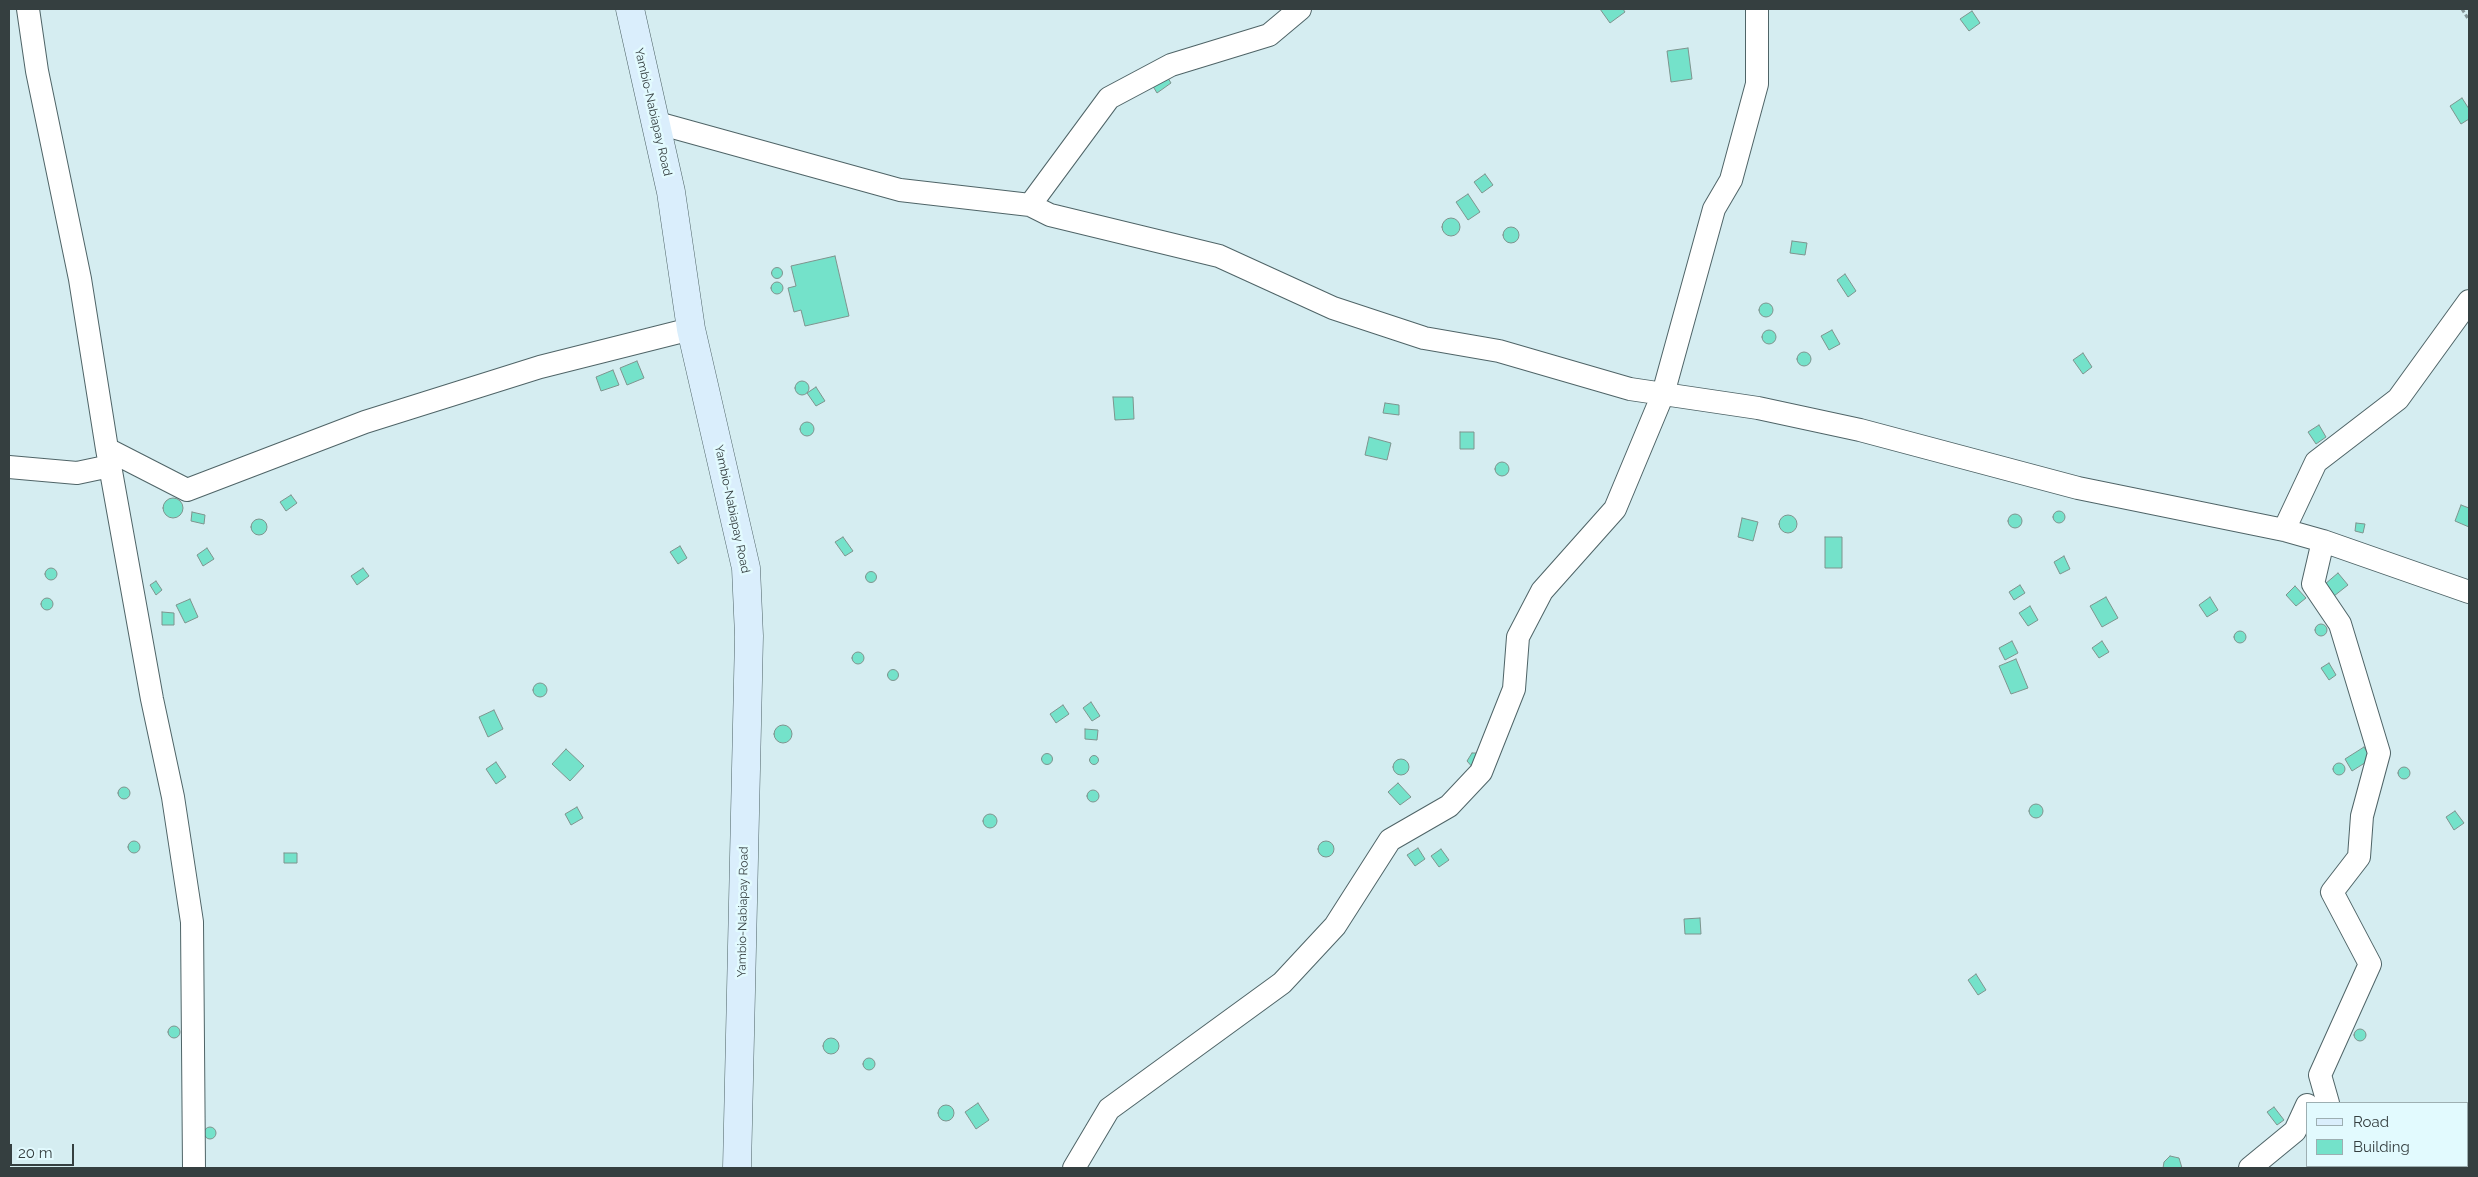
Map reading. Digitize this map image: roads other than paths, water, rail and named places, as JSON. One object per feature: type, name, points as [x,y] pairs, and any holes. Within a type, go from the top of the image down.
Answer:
[{"type":"main road","name":"Yambio-Nabiapay Road","points":[[630,9],[671,192],[691,329],[746,568],[750,636],[737,1168]]},
{"type":"street","points":[[28,9],[37,71],[80,280],[108,457],[150,689],[173,797],[192,922],[194,1168]]},
{"type":"street","points":[[1030,205],[1109,98],[1171,65],[1269,35],[1300,9]]},
{"type":"street","points":[[1074,1168],[1109,1109],[1282,983],[1335,926],[1390,840],[1449,806],[1481,772],[1514,689],[1518,637],[1542,591],[1616,509],[1663,394],[1714,209],[1731,180],[1757,84],[1757,9]]},
{"type":"street","points":[[654,122],[900,190],[1030,205],[1050,215],[1219,256],[1333,308],[1424,338],[1499,351],[1630,389],[1758,408],[1860,430],[2078,488],[2284,530],[2322,541],[2469,592]]},
{"type":"street","points":[[2284,530],[2316,462],[2398,399],[2469,302]]},
{"type":"street","points":[[108,457],[187,490],[365,422],[540,367],[691,329]]},
{"type":"street","points":[[9,467],[78,473],[108,457]]},
{"type":"street","points":[[2308,1102],[2370,964],[2332,892],[2359,857],[2362,816],[2379,753],[2340,624],[2314,584],[2322,541]]},
{"type":"street","points":[[2320,1076],[2328,1102]]},
{"type":"street","points":[[2250,1168],[2295,1131],[2306,1106]]}]
